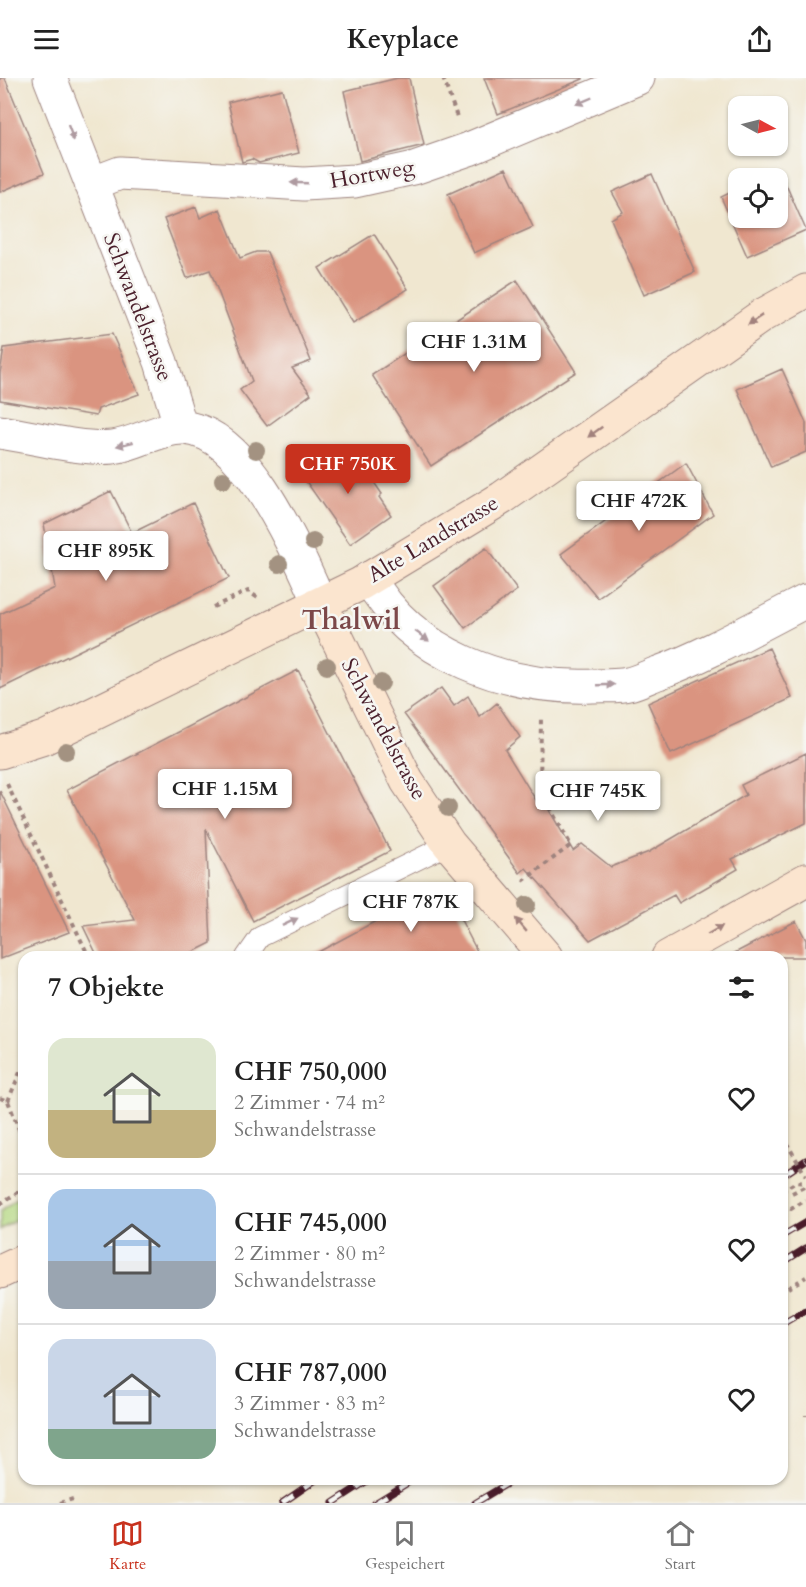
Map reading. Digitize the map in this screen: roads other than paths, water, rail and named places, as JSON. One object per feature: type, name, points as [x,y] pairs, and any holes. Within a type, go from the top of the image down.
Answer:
[{"type":"street","name":"Schwandelstrasse","points":[[50,78],[161,363],[181,428],[200,430],[218,439],[234,453],[285,530],[407,781],[449,844],[541,951]]},
{"type":"street","name":"Hortweg","points":[[91,184],[120,173],[304,184],[355,181],[414,168],[469,149],[638,78]]},
{"type":"street","name":"Alte Landstrasse","points":[[2,765],[44,738],[273,625],[321,605],[369,578],[502,498],[754,321],[806,291]]},
{"type":"street","points":[[0,432],[107,447],[181,428]]},
{"type":"street","points":[[369,578],[379,597],[407,625],[449,656],[492,674],[542,685],[628,684],[682,664],[806,601]]},
{"type":"street","points":[[679,951],[806,880]]},
{"type":"street","points":[[0,1272],[18,1264]]},
{"type":"lane","points":[[250,951],[260,937],[449,844]]},
{"type":"railway","points":[[788,1172],[806,1160]]},
{"type":"railway","points":[[788,1232],[806,1222]]},
{"type":"railway","points":[[788,1259],[806,1248]]},
{"type":"railway","points":[[788,1320],[806,1310]]},
{"type":"railway","points":[[282,1503],[308,1485]]},
{"type":"railway","points":[[333,1503],[361,1485]]},
{"type":"railway","points":[[375,1503],[404,1485]]},
{"type":"railway","points":[[475,1503],[505,1485]]},
{"type":"district","name":"Thalwil","points":[[351,620]]}]
